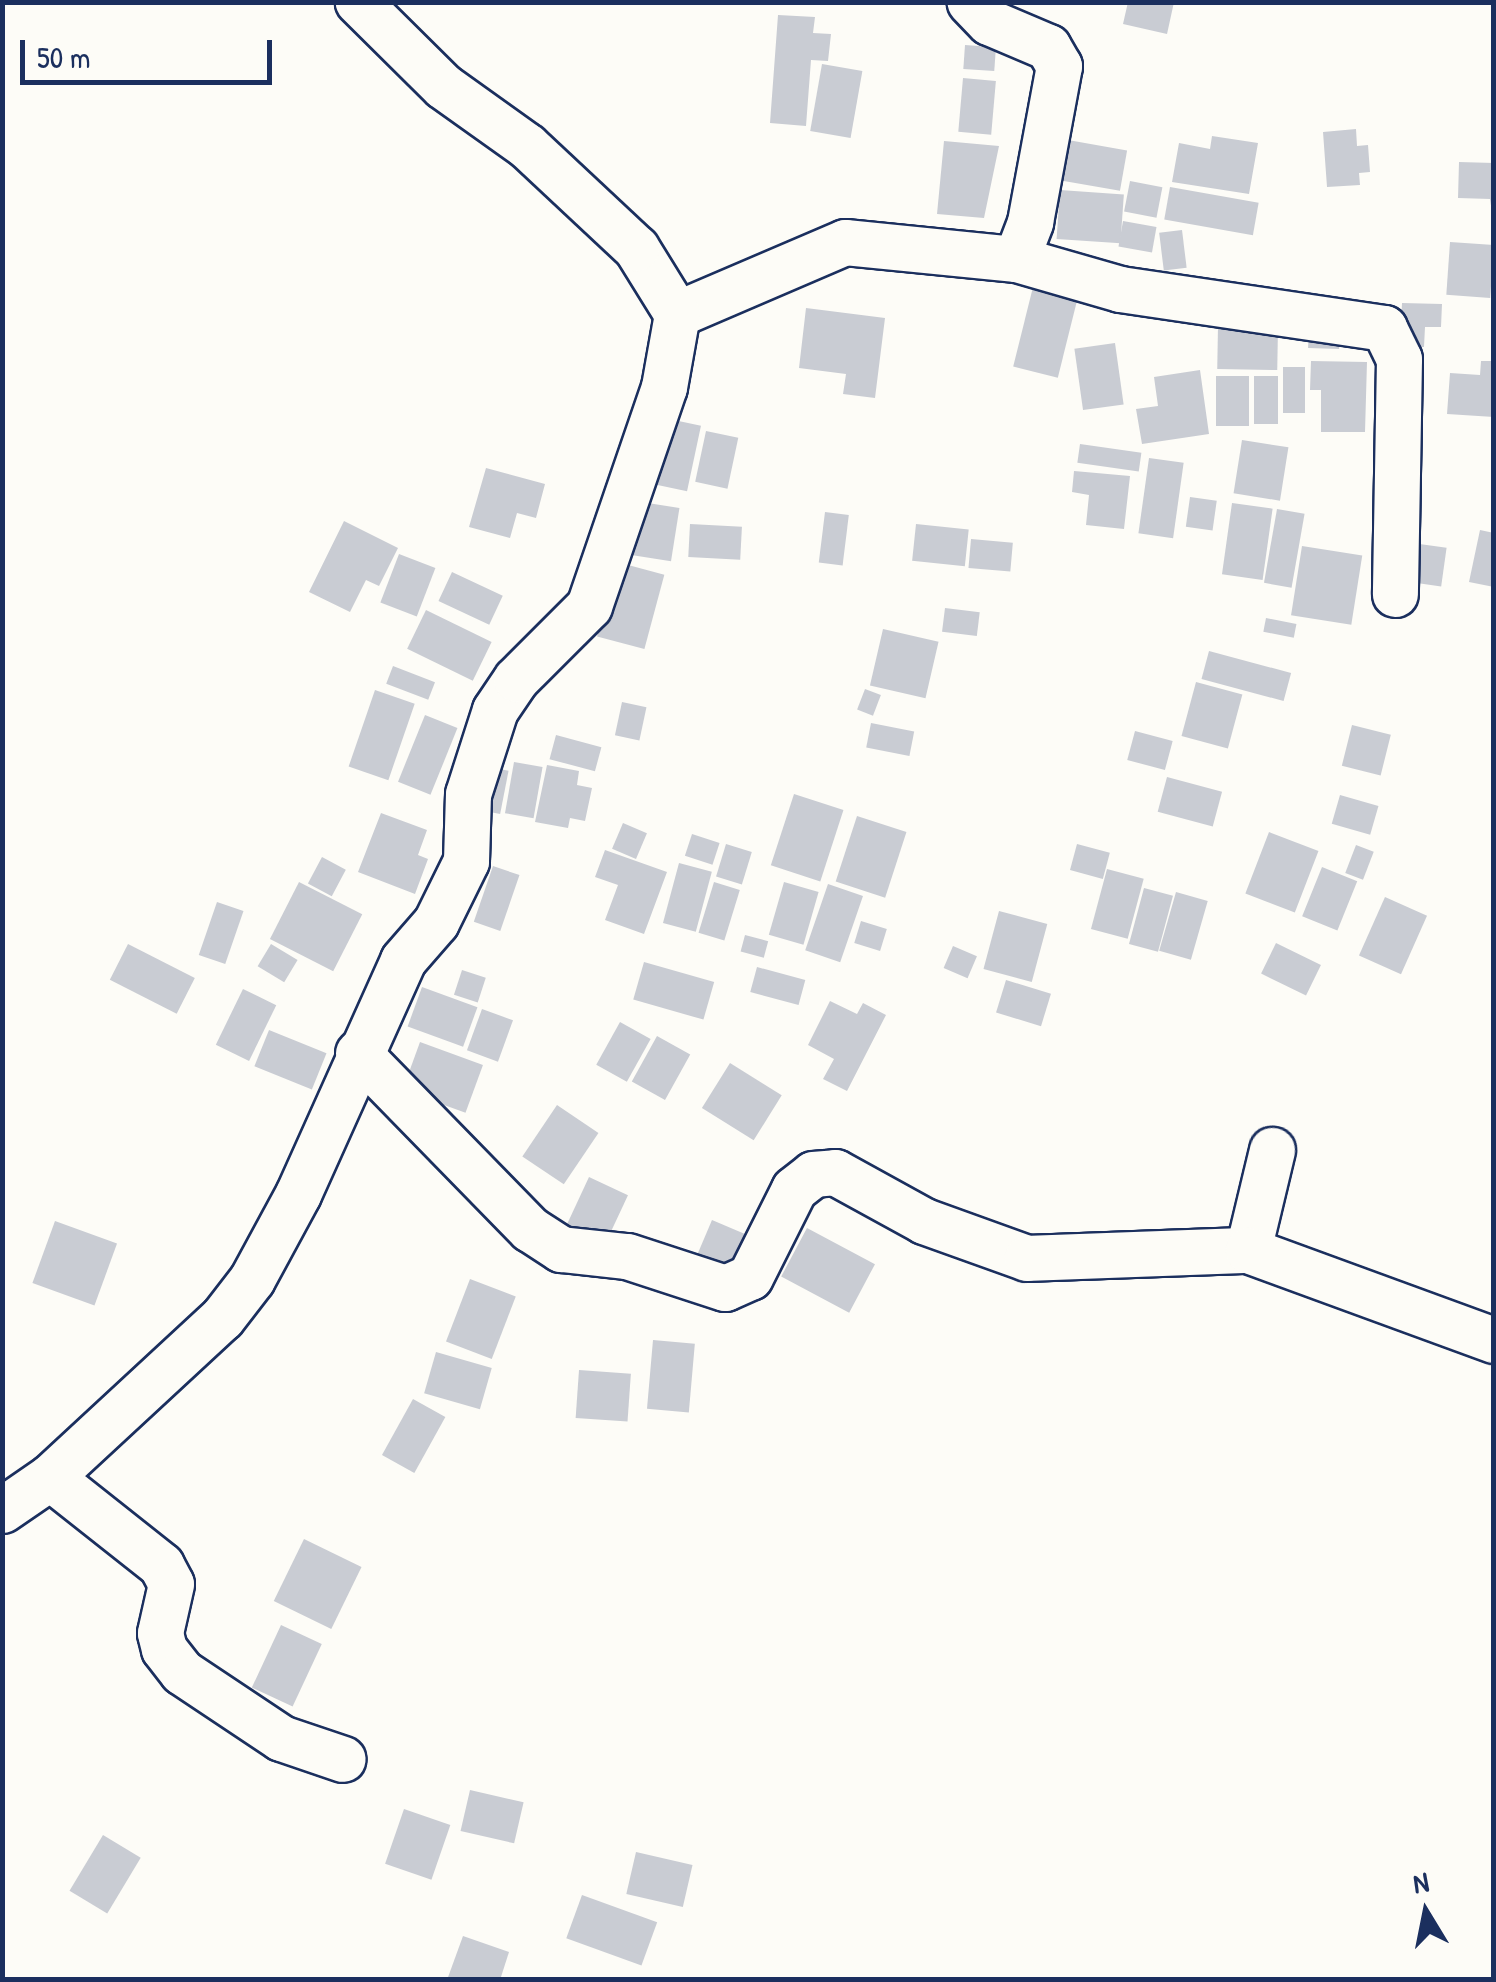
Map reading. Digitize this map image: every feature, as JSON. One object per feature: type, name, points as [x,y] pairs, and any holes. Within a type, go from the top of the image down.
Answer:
[{"type":"street","points":[[2,1510],[50,1478],[222,1318],[252,1278],[298,1194],[402,960],[436,922],[466,861],[468,794],[495,710],[516,679],[589,606],[664,387],[677,314],[636,248],[580,192],[444,86],[358,2]]},
{"type":"street","points":[[970,2],[989,22],[1048,47],[1058,66],[1030,222],[1016,259]]},
{"type":"street","points":[[677,314],[844,242],[1016,259],[1120,290],[1384,328],[1398,359],[1395,594]]},
{"type":"street","points":[[358,1053],[530,1230],[561,1248],[627,1256],[725,1288],[750,1277],[794,1189],[813,1174],[834,1172],[959,1236],[1027,1258],[1248,1250],[1494,1340]]},
{"type":"street","points":[[1248,1250],[1272,1150]]},
{"type":"street","points":[[50,1478],[161,1565],[171,1584],[160,1633],[164,1649],[182,1672],[280,1738],[343,1759]]},
{"type":"building","points":[[1128,2],[1174,2],[1167,34],[1123,24]]},
{"type":"building","points":[[778,15],[815,17],[813,33],[831,34],[828,61],[811,60],[806,126],[770,123]]},
{"type":"building","points":[[965,45],[996,47],[994,71],[963,69]]},
{"type":"building","points":[[822,64],[862,71],[851,138],[810,131]]},
{"type":"building","points":[[963,78],[996,81],[991,135],[958,132]]},
{"type":"building","points":[[1356,129],[1357,146],[1368,145],[1370,172],[1359,173],[1360,185],[1327,187],[1323,132]]},
{"type":"building","points":[[1212,136],[1258,143],[1249,194],[1172,182],[1179,143],[1210,149]]},
{"type":"building","points":[[1068,140],[1127,150],[1120,191],[1061,180]]},
{"type":"building","points":[[944,141],[999,146],[984,218],[937,214]]},
{"type":"building","points":[[1459,162],[1494,163],[1494,226],[1490,199],[1458,198]]},
{"type":"building","points":[[1130,181],[1162,187],[1156,218],[1124,211]]},
{"type":"building","points":[[1170,187],[1259,203],[1253,235],[1164,219]]},
{"type":"building","points":[[1060,190],[1124,194],[1120,243],[1057,239]]},
{"type":"building","points":[[1123,221],[1156,227],[1152,253],[1118,247]]},
{"type":"building","points":[[1182,230],[1187,268],[1164,271],[1159,233]]},
{"type":"building","points":[[1450,242],[1494,245],[1490,298],[1446,295]]},
{"type":"building","points":[[1033,287],[1078,298],[1058,378],[1013,367]]},
{"type":"building","points":[[1402,303],[1442,304],[1441,327],[1425,327],[1424,347],[1400,347]]},
{"type":"building","points":[[806,308],[885,318],[875,398],[843,394],[846,374],[799,368]]},
{"type":"building","points":[[1309,322],[1340,323],[1339,349],[1308,348]]},
{"type":"building","points":[[1218,326],[1278,327],[1277,370],[1217,369]]},
{"type":"building","points":[[1115,343],[1124,404],[1083,410],[1074,349]]},
{"type":"building","points":[[1311,361],[1367,362],[1365,432],[1321,432],[1321,390],[1310,390]]},
{"type":"building","points":[[1481,361],[1494,361],[1494,417],[1447,414],[1450,373],[1480,375]]},
{"type":"building","points":[[1283,367],[1305,367],[1305,413],[1283,413]]},
{"type":"building","points":[[1200,370],[1209,434],[1142,444],[1136,409],[1158,406],[1154,377]]},
{"type":"building","points":[[1216,376],[1249,376],[1249,426],[1216,426]]},
{"type":"building","points":[[1254,376],[1278,376],[1278,424],[1254,424]]},
{"type":"building","points":[[655,416],[701,426],[687,491],[641,482]]},
{"type":"building","points":[[706,431],[738,438],[727,489],[695,482]]},
{"type":"building","points":[[1242,440],[1288,447],[1280,501],[1234,493]]},
{"type":"building","points":[[1080,444],[1141,453],[1139,471],[1077,463]]},
{"type":"building","points":[[1149,458],[1184,463],[1173,538],[1138,533]]},
{"type":"building","points":[[486,468],[545,484],[536,518],[517,513],[510,538],[469,527]]},
{"type":"building","points":[[1074,471],[1130,476],[1124,529],[1086,525],[1089,495],[1072,492]]},
{"type":"building","points":[[1190,497],[1217,501],[1213,530],[1186,527]]},
{"type":"building","points":[[635,501],[679,508],[671,561],[627,554]]},
{"type":"building","points":[[1232,503],[1273,509],[1263,580],[1222,574]]},
{"type":"building","points":[[1277,509],[1305,514],[1292,588],[1264,583]]},
{"type":"building","points":[[825,512],[849,515],[843,566],[819,563]]},
{"type":"building","points":[[344,521],[398,548],[379,586],[366,580],[350,612],[309,592]]},
{"type":"building","points":[[690,524],[742,527],[740,560],[688,557]]},
{"type":"building","points":[[916,524],[969,530],[965,566],[912,561]]},
{"type":"building","points":[[1480,530],[1494,533],[1494,587],[1469,582]]},
{"type":"building","points":[[971,539],[1013,543],[1010,572],[968,568]]},
{"type":"building","points":[[1405,542],[1447,548],[1441,586],[1400,581]]},
{"type":"building","points":[[1302,546],[1362,556],[1351,625],[1291,615]]},
{"type":"building","points":[[399,554],[435,568],[417,617],[380,603]]},
{"type":"building","points":[[617,562],[664,575],[644,649],[597,636]]},
{"type":"building","points":[[452,572],[503,596],[489,625],[438,601]]},
{"type":"building","points":[[945,608],[980,612],[977,636],[942,632]]},
{"type":"building","points":[[426,610],[492,642],[473,681],[407,649]]},
{"type":"building","points":[[1266,618],[1296,624],[1294,638],[1263,632]]},
{"type":"building","points":[[883,629],[939,642],[925,698],[870,686]]},
{"type":"building","points":[[1209,651],[1291,673],[1284,701],[1201,679]]},
{"type":"building","points":[[393,666],[435,682],[428,700],[386,684]]},
{"type":"building","points":[[1196,682],[1242,694],[1228,749],[1182,736]]},
{"type":"building","points":[[865,689],[881,695],[873,716],[857,710]]},
{"type":"building","points":[[375,690],[415,704],[388,780],[349,767]]},
{"type":"building","points":[[622,702],[646,707],[639,740],[615,735]]},
{"type":"building","points":[[425,715],[457,728],[430,795],[398,782]]},
{"type":"building","points":[[871,723],[914,731],[909,756],[866,748]]},
{"type":"building","points":[[1352,725],[1391,735],[1381,775],[1342,766]]},
{"type":"building","points":[[1135,731],[1173,741],[1165,770],[1127,760]]},
{"type":"building","points":[[556,735],[601,747],[595,771],[550,759]]},
{"type":"building","points":[[514,762],[543,767],[534,818],[505,813]]},
{"type":"building","points":[[547,765],[579,771],[577,785],[592,788],[585,821],[570,818],[568,828],[535,822]]},
{"type":"building","points":[[484,766],[509,771],[500,814],[476,809]]},
{"type":"building","points":[[1167,777],[1222,792],[1213,827],[1158,812]]},
{"type":"building","points":[[794,794],[843,810],[820,881],[771,865]]},
{"type":"building","points":[[1340,795],[1378,806],[1370,835],[1332,824]]},
{"type":"building","points":[[381,813],[427,830],[418,855],[428,859],[415,894],[358,872]]},
{"type":"building","points":[[857,816],[906,832],[885,898],[836,882]]},
{"type":"building","points":[[623,823],[647,833],[636,859],[612,849]]},
{"type":"building","points":[[1269,832],[1318,851],[1295,913],[1245,894]]},
{"type":"building","points":[[692,834],[720,843],[712,865],[685,856]]},
{"type":"building","points":[[726,844],[752,852],[742,884],[716,877]]},
{"type":"building","points":[[1077,844],[1110,853],[1103,879],[1070,870]]},
{"type":"building","points":[[1356,845],[1374,852],[1363,880],[1345,873]]},
{"type":"building","points":[[605,850],[667,872],[644,934],[605,920],[618,885],[595,877]]},
{"type":"building","points":[[322,857],[346,870],[332,896],[308,883]]},
{"type":"building","points":[[679,863],[712,872],[696,932],[663,923]]},
{"type":"building","points":[[493,866],[519,875],[500,931],[474,922]]},
{"type":"building","points":[[1322,867],[1357,881],[1337,930],[1302,916]]},
{"type":"building","points":[[1107,869],[1144,879],[1128,939],[1091,929]]},
{"type":"building","points":[[299,882],[362,914],[333,971],[270,939]]},
{"type":"building","points":[[714,882],[740,890],[724,941],[699,933]]},
{"type":"building","points":[[784,882],[819,892],[803,945],[769,935]]},
{"type":"building","points":[[828,884],[863,896],[840,962],[805,950]]},
{"type":"building","points":[[1144,888],[1173,896],[1158,952],[1129,944]]},
{"type":"building","points":[[1176,892],[1208,901],[1191,960],[1159,951]]},
{"type":"building","points":[[1385,897],[1427,916],[1401,974],[1359,955]]},
{"type":"building","points":[[217,902],[243,911],[225,964],[199,955]]},
{"type":"building","points":[[999,911],[1047,924],[1032,982],[983,969]]},
{"type":"building","points":[[861,921],[887,929],[880,951],[854,943]]},
{"type":"building","points":[[745,935],[768,941],[764,958],[741,951]]},
{"type":"building","points":[[1276,943],[1321,965],[1306,995],[1261,974]]},
{"type":"building","points":[[128,944],[195,978],[177,1014],[110,980]]},
{"type":"building","points":[[271,944],[298,960],[284,982],[258,966]]},
{"type":"building","points":[[953,946],[977,956],[968,978],[944,968]]},
{"type":"building","points":[[644,962],[714,982],[703,1020],[633,999]]},
{"type":"building","points":[[757,967],[805,980],[799,1005],[750,992]]},
{"type":"building","points":[[462,970],[486,978],[478,1002],[454,995]]},
{"type":"building","points":[[1006,980],[1051,994],[1041,1026],[996,1013]]},
{"type":"building","points":[[422,987],[477,1007],[463,1047],[408,1026]]},
{"type":"building","points":[[243,989],[276,1005],[249,1061],[216,1045]]},
{"type":"building","points":[[830,1001],[857,1014],[863,1003],[886,1015],[847,1091],[823,1079],[834,1059],[808,1045]]},
{"type":"building","points":[[482,1009],[513,1020],[498,1062],[467,1050]]},
{"type":"building","points":[[620,1022],[651,1039],[627,1082],[596,1065]]},
{"type":"building","points":[[269,1030],[326,1053],[312,1089],[254,1066]]},
{"type":"building","points":[[657,1036],[690,1054],[665,1100],[632,1081]]},
{"type":"building","points":[[420,1042],[483,1065],[466,1113],[403,1090]]},
{"type":"building","points":[[730,1063],[782,1095],[754,1140],[702,1108]]},
{"type":"building","points":[[557,1105],[598,1133],[564,1184],[522,1156]]},
{"type":"building","points":[[589,1177],[628,1195],[606,1242],[567,1224]]},
{"type":"building","points":[[712,1220],[754,1238],[736,1281],[694,1263]]},
{"type":"building","points":[[55,1221],[117,1244],[94,1306],[32,1283]]},
{"type":"building","points":[[807,1228],[875,1264],[849,1313],[781,1277]]},
{"type":"building","points":[[470,1279],[516,1297],[492,1359],[446,1342]]},
{"type":"building","points":[[653,1340],[695,1344],[689,1412],[647,1409]]},
{"type":"building","points":[[436,1352],[492,1368],[480,1409],[424,1393]]},
{"type":"building","points":[[579,1370],[631,1374],[628,1422],[576,1418]]},
{"type":"building","points":[[413,1399],[445,1417],[414,1473],[382,1455]]},
{"type":"building","points":[[304,1539],[362,1567],[331,1629],[274,1601]]},
{"type":"building","points":[[281,1625],[322,1644],[293,1707],[252,1688]]},
{"type":"building","points":[[470,1790],[524,1802],[514,1843],[461,1831]]},
{"type":"building","points":[[404,1809],[450,1825],[431,1880],[385,1864]]},
{"type":"building","points":[[103,1835],[141,1858],[107,1913],[70,1891]]},
{"type":"building","points":[[636,1852],[693,1865],[683,1907],[626,1894]]},
{"type":"building","points":[[582,1895],[657,1922],[641,1966],[566,1938]]},
{"type":"building","points":[[463,1936],[509,1952],[500,1980],[447,1980]]}]
